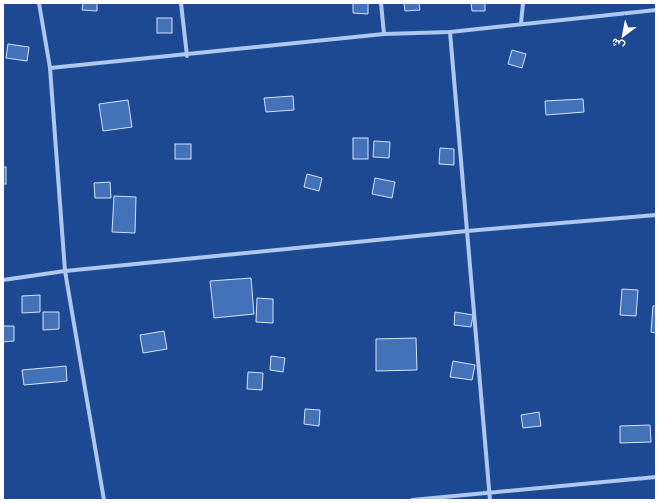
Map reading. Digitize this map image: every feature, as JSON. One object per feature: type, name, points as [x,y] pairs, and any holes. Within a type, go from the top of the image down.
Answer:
[{"type":"street","points":[[39,3],[50,68],[65,271],[104,500]]},
{"type":"street","points":[[181,3],[187,56]]},
{"type":"street","points":[[381,3],[384,34]]},
{"type":"street","points":[[520,24],[523,3]]},
{"type":"street","points":[[50,68],[187,56],[384,34],[450,32],[656,10]]},
{"type":"street","points":[[450,32],[490,500]]},
{"type":"street","points":[[3,280],[65,271],[467,231],[656,215]]},
{"type":"street","points":[[412,500],[656,477]]},
{"type":"building","points":[[83,3],[97,3],[97,11],[82,10]]},
{"type":"building","points":[[353,3],[368,3],[368,14],[353,13]]},
{"type":"building","points":[[404,3],[419,3],[420,10],[405,11]]},
{"type":"building","points":[[471,3],[485,3],[485,11],[472,11]]},
{"type":"building","points":[[157,18],[172,18],[172,33],[157,33]]},
{"type":"building","points":[[8,44],[29,47],[27,61],[6,58]]},
{"type":"building","points":[[512,50],[526,54],[522,68],[508,64]]},
{"type":"building","points":[[293,96],[294,110],[266,112],[264,98]]},
{"type":"building","points":[[583,99],[584,112],[546,115],[545,101]]},
{"type":"building","points":[[128,100],[132,127],[103,131],[99,104]]},
{"type":"building","points":[[353,138],[368,138],[368,159],[353,159]]},
{"type":"building","points":[[374,141],[390,142],[389,158],[373,157]]},
{"type":"building","points":[[175,144],[191,144],[191,159],[175,159]]},
{"type":"building","points":[[440,148],[454,149],[454,165],[439,164]]},
{"type":"building","points":[[3,167],[6,167],[6,184],[3,184]]},
{"type":"building","points":[[307,174],[322,178],[319,191],[304,187]]},
{"type":"building","points":[[375,178],[395,182],[392,198],[372,194]]},
{"type":"building","points":[[110,182],[111,198],[95,198],[94,183]]},
{"type":"building","points":[[114,196],[136,197],[135,233],[112,232]]},
{"type":"building","points":[[251,278],[254,314],[214,318],[210,281]]},
{"type":"building","points":[[622,289],[638,290],[636,316],[620,315]]},
{"type":"building","points":[[40,295],[40,312],[22,313],[22,296]]},
{"type":"building","points":[[257,298],[273,299],[273,323],[256,322]]},
{"type":"building","points":[[653,306],[656,306],[656,333],[651,332]]},
{"type":"building","points":[[43,312],[59,312],[59,329],[43,330]]},
{"type":"building","points":[[455,312],[473,315],[471,327],[454,325]]},
{"type":"building","points":[[3,326],[14,326],[14,341],[3,342]]},
{"type":"building","points":[[164,331],[167,349],[143,353],[140,335]]},
{"type":"building","points":[[416,338],[417,370],[376,371],[376,339]]},
{"type":"building","points":[[271,356],[285,358],[283,372],[270,370]]},
{"type":"building","points":[[453,361],[475,365],[472,380],[450,377]]},
{"type":"building","points":[[66,366],[67,381],[24,385],[22,370]]},
{"type":"building","points":[[248,372],[263,373],[262,390],[247,389]]},
{"type":"building","points":[[305,409],[320,410],[319,426],[304,424]]},
{"type":"building","points":[[539,412],[541,426],[523,428],[521,415]]},
{"type":"building","points":[[650,425],[651,442],[620,443],[620,426]]}]
